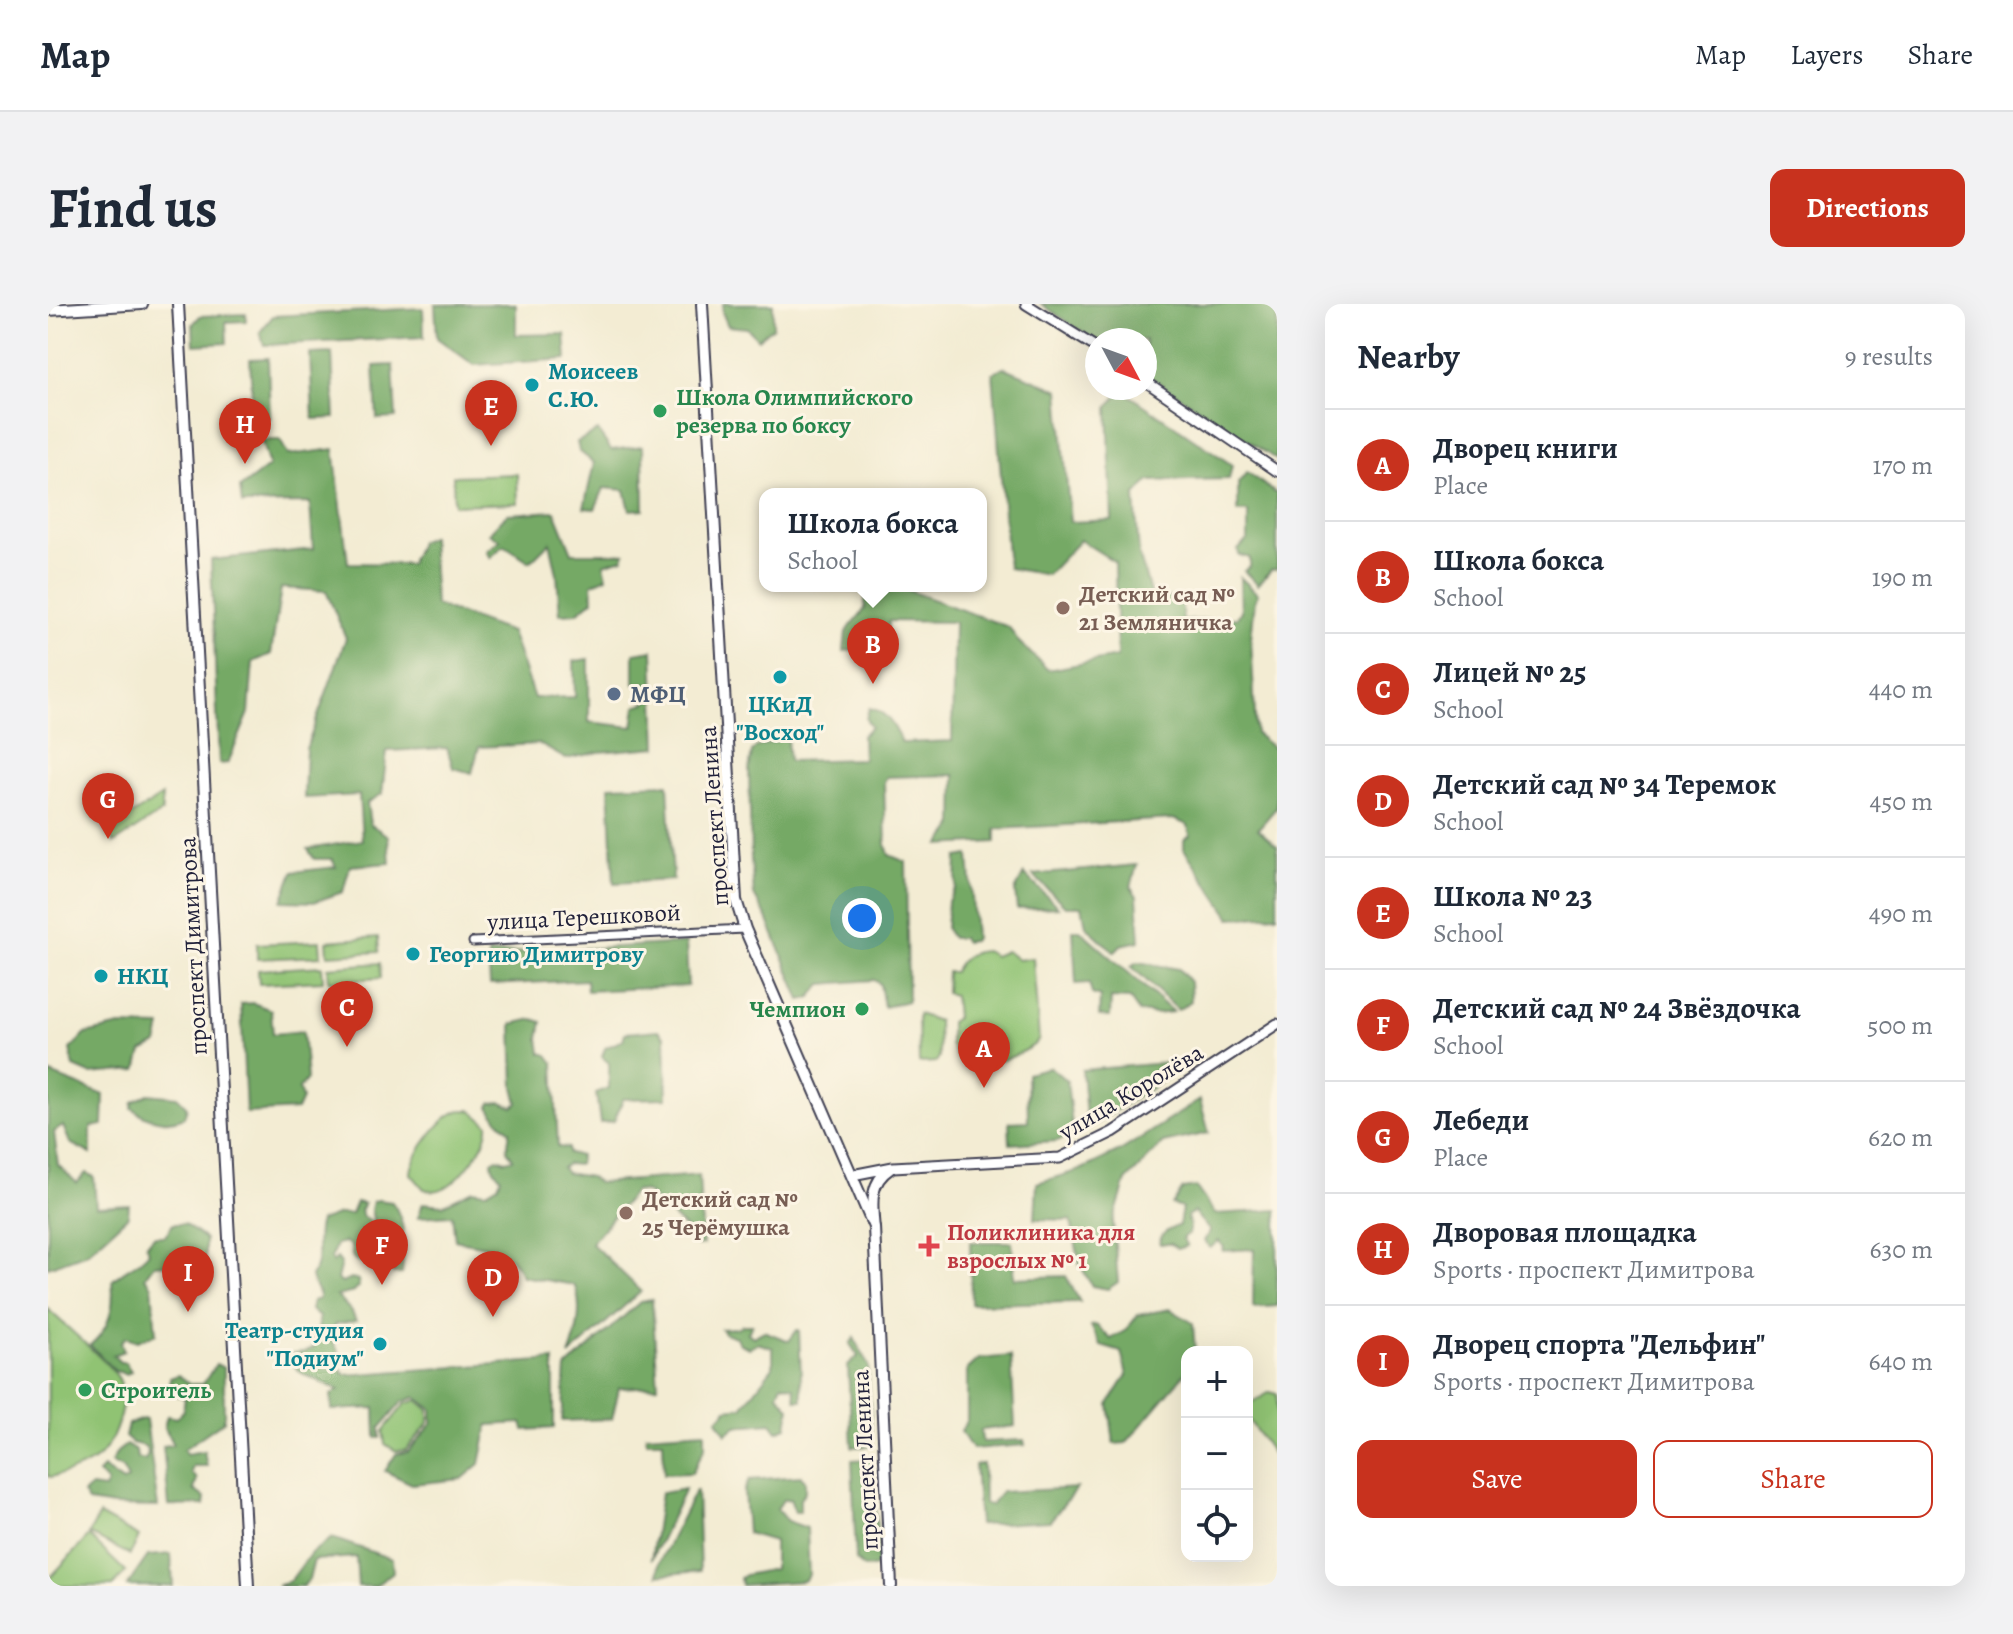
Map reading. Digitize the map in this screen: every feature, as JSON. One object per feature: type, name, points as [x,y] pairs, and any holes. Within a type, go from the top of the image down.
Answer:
[{"type":"main road","points":[[48,310],[142,304]]},
{"type":"main road","name":"проспект Димитрова","points":[[178,304],[248,1586]]},
{"type":"main road","name":"проспект Ленина","points":[[702,304],[736,900],[745,929],[874,1227],[891,1586]]},
{"type":"street","points":[[1026,304],[1085,341]]},
{"type":"street","points":[[1157,389],[1277,471]]},
{"type":"street","name":"улица Терешковой","points":[[473,942],[745,929]]},
{"type":"street","name":"улица Королёва","points":[[852,1175],[893,1167],[1060,1158],[1113,1132],[1277,1024]]},
{"type":"street","points":[[874,1227],[874,1187],[880,1176],[893,1167]]},
{"type":"green space","points":[[516,304],[516,335],[565,334],[567,359],[474,365],[437,338],[435,305]]},
{"type":"green space","points":[[723,304],[773,304],[773,327],[758,339],[747,328],[728,326],[722,312]]},
{"type":"green space","points":[[1041,304],[1277,304],[1277,460],[1157,382],[1157,328],[1085,328],[1085,334]]},
{"type":"green space","points":[[423,308],[424,337],[264,345],[260,332],[273,316]]},
{"type":"green space","points":[[246,314],[246,321],[226,322],[227,343],[194,345],[193,324],[200,316]]},
{"type":"green space","points":[[332,353],[335,418],[313,419],[310,354]]},
{"type":"green space","points":[[268,358],[270,418],[253,418],[250,359]]},
{"type":"green space","points":[[393,365],[396,418],[377,419],[374,366]]},
{"type":"green space","points":[[1003,367],[1059,390],[1070,522],[1112,520],[1108,407],[1114,400],[1137,400],[1232,465],[1229,479],[1149,481],[1135,496],[1139,554],[1152,599],[1181,596],[1183,621],[1237,618],[1241,611],[1240,577],[1258,594],[1251,639],[1256,734],[1277,751],[1277,807],[1258,829],[1277,846],[1277,915],[1231,918],[1184,849],[1184,840],[1190,835],[1188,825],[1173,819],[996,829],[996,842],[940,845],[954,826],[955,775],[887,777],[884,782],[886,844],[889,855],[906,862],[908,1001],[884,1007],[880,984],[874,980],[822,984],[810,998],[801,1000],[767,918],[754,895],[749,770],[752,752],[756,747],[787,738],[789,761],[863,759],[862,736],[871,727],[866,719],[869,708],[885,716],[902,743],[952,741],[954,622],[889,621],[884,646],[844,651],[846,632],[865,609],[865,592],[913,592],[1009,627],[1017,640],[1048,670],[1117,657],[1115,562],[1080,540],[1047,575],[1008,568],[993,373]]},
{"type":"green space","points":[[598,431],[611,450],[643,446],[644,509],[630,510],[625,490],[604,488],[595,509],[584,508],[594,463],[579,451],[577,442]]},
{"type":"green space","points":[[261,440],[280,440],[288,455],[334,449],[348,563],[410,564],[419,542],[431,537],[435,605],[511,632],[534,698],[575,697],[574,661],[589,659],[589,722],[633,727],[636,706],[648,702],[647,683],[634,684],[634,653],[653,650],[657,747],[599,752],[566,759],[539,744],[479,747],[472,773],[453,768],[447,748],[387,751],[382,794],[367,803],[370,824],[388,836],[390,863],[350,866],[343,892],[314,902],[282,901],[293,872],[336,867],[332,859],[314,859],[308,849],[362,840],[359,795],[304,798],[306,749],[346,638],[326,591],[281,588],[271,654],[253,662],[249,713],[228,763],[219,764],[211,560],[313,549],[310,503],[242,504],[240,488],[269,466]]},
{"type":"green space","points":[[1247,472],[1277,494],[1277,569],[1271,570],[1258,585],[1244,571],[1250,567],[1250,558],[1239,555],[1238,550],[1248,539],[1248,512],[1238,512],[1238,483]]},
{"type":"green space","points":[[517,474],[518,503],[454,505],[453,476]]},
{"type":"green space","points":[[555,511],[572,553],[625,553],[623,558],[604,564],[607,577],[592,584],[593,600],[577,613],[560,614],[557,574],[550,542],[530,562],[504,545],[490,558],[486,551],[500,540],[489,533],[507,514]]},
{"type":"green space","points":[[668,784],[673,880],[614,883],[609,786]]},
{"type":"green space","points":[[162,796],[162,812],[114,843],[107,831]]},
{"type":"green space","points":[[969,855],[975,938],[965,942],[962,938],[952,938],[946,929],[948,901],[956,887],[957,857]]},
{"type":"green space","points":[[1137,865],[1131,887],[1137,896],[1140,941],[1121,945],[1114,952],[1086,926],[1082,906],[1065,906],[1033,875]]},
{"type":"green space","points":[[1024,874],[1058,907],[1017,909],[1015,891]]},
{"type":"green space","points":[[1073,930],[1080,930],[1173,1012],[1139,1012],[1130,999],[1111,998],[1110,1017],[1099,1016],[1100,997],[1092,994],[1089,983],[1076,984]]},
{"type":"green space","points":[[378,937],[379,952],[328,955],[327,941]]},
{"type":"green space","points":[[320,941],[321,956],[257,959],[257,944]]},
{"type":"green space","points":[[686,943],[688,986],[587,991],[586,980],[490,985],[488,954]]},
{"type":"green space","points":[[985,951],[994,956],[1006,951],[1018,960],[1033,958],[1039,1040],[1009,1058],[974,1065],[957,1058],[950,1044],[950,1022],[956,1018],[954,995],[946,993],[947,972],[954,972],[970,954]]},
{"type":"green space","points":[[1138,962],[1179,969],[1190,982],[1191,1001],[1178,1010],[1131,966]]},
{"type":"green space","points":[[380,963],[381,978],[329,981],[328,967]]},
{"type":"green space","points":[[322,966],[323,981],[259,984],[258,970]]},
{"type":"green space","points":[[253,1003],[271,1010],[273,1034],[303,1031],[307,1079],[299,1089],[302,1099],[297,1110],[246,1113],[241,1004]]},
{"type":"green space","points":[[918,1014],[938,1021],[939,1057],[936,1062],[919,1063]]},
{"type":"green space","points":[[533,1019],[542,1022],[539,1038],[541,1053],[548,1055],[554,1063],[558,1147],[568,1148],[568,1153],[580,1156],[578,1165],[567,1164],[562,1168],[566,1173],[590,1177],[598,1183],[699,1175],[703,1245],[698,1246],[695,1237],[646,1192],[635,1191],[591,1243],[641,1291],[569,1356],[579,1311],[574,1285],[522,1276],[503,1253],[455,1240],[452,1215],[418,1217],[423,1203],[443,1205],[473,1190],[486,1192],[498,1185],[501,1178],[492,1161],[497,1158],[506,1161],[513,1159],[507,1150],[510,1131],[489,1107],[491,1103],[502,1102],[513,1107],[518,1103],[514,1087],[512,1024]]},
{"type":"green space","points":[[120,1026],[161,1027],[157,1044],[142,1052],[137,1070],[90,1074],[74,1067],[70,1049],[86,1034]]},
{"type":"green space","points":[[658,1030],[665,1037],[667,1098],[623,1099],[614,1121],[600,1123],[596,1093],[609,1088],[609,1063],[602,1057],[605,1048],[623,1040],[625,1033]]},
{"type":"green space","points":[[1176,1062],[1175,1073],[1087,1129],[1082,1070]]},
{"type":"green space","points":[[1050,1067],[1067,1081],[1073,1134],[1057,1141],[1010,1144],[1009,1122],[1028,1121],[1027,1073]]},
{"type":"green space","points":[[48,1073],[104,1095],[103,1125],[91,1127],[91,1154],[70,1143],[63,1126],[54,1132],[58,1165],[77,1183],[86,1173],[94,1177],[96,1207],[129,1205],[128,1216],[87,1253],[48,1267]]},
{"type":"green space","points":[[148,1094],[177,1097],[187,1107],[184,1117],[171,1121],[157,1120],[132,1108],[133,1102]]},
{"type":"green space","points":[[1200,1100],[1209,1133],[1163,1143],[1126,1181],[1113,1222],[1118,1282],[1108,1289],[1092,1286],[1080,1265],[1071,1220],[1035,1219],[1037,1183],[1080,1170],[1120,1151]]},
{"type":"green space","points":[[471,1110],[488,1124],[479,1150],[451,1184],[439,1190],[424,1189],[411,1174],[421,1148],[443,1121],[459,1111]]},
{"type":"green space","points":[[1196,1187],[1215,1214],[1277,1210],[1277,1306],[1253,1308],[1254,1249],[1223,1251],[1224,1247],[1219,1241],[1210,1248],[1204,1241],[1210,1231],[1194,1212],[1187,1216],[1190,1226],[1188,1234],[1182,1238],[1187,1246],[1177,1249],[1171,1244],[1160,1244],[1163,1234],[1179,1225],[1182,1208],[1172,1205],[1183,1189]]},
{"type":"green space","points":[[373,1201],[392,1202],[401,1219],[404,1236],[402,1274],[393,1274],[390,1260],[373,1264],[356,1261],[351,1246],[345,1242],[336,1244],[331,1258],[333,1262],[337,1258],[341,1263],[337,1279],[342,1283],[350,1279],[358,1280],[359,1287],[354,1292],[337,1296],[356,1321],[336,1324],[333,1339],[340,1354],[336,1362],[318,1364],[325,1369],[340,1369],[345,1375],[554,1360],[554,1428],[524,1430],[522,1423],[488,1425],[480,1464],[462,1479],[412,1484],[385,1471],[396,1454],[408,1452],[432,1424],[432,1409],[416,1397],[402,1402],[380,1428],[380,1438],[376,1438],[375,1408],[332,1410],[331,1395],[339,1390],[303,1374],[288,1360],[291,1354],[314,1348],[312,1338],[318,1335],[319,1317],[311,1310],[312,1301],[319,1299],[319,1296],[311,1276],[316,1264],[320,1221],[339,1214],[351,1214],[356,1202],[364,1204],[360,1210],[363,1217],[374,1223],[371,1210]]},
{"type":"green space","points":[[173,1224],[184,1224],[205,1239],[205,1262],[154,1265],[145,1277],[152,1286],[156,1334],[137,1341],[126,1337],[121,1342],[124,1351],[113,1355],[120,1362],[125,1362],[131,1371],[127,1374],[115,1371],[90,1345],[102,1332],[110,1316],[112,1281],[145,1257],[149,1252],[146,1245],[154,1236],[165,1236]]},
{"type":"green space","points":[[970,1242],[1012,1242],[1014,1278],[1066,1276],[1080,1302],[971,1304]]},
{"type":"green space","points":[[652,1300],[658,1386],[619,1388],[612,1419],[562,1421],[566,1368],[640,1302]]},
{"type":"green space","name":"Строитель","points":[[48,1309],[115,1373],[123,1398],[116,1430],[104,1451],[78,1469],[51,1477],[48,1476]]},
{"type":"green space","points":[[1170,1309],[1193,1323],[1195,1346],[1181,1346],[1181,1378],[1126,1443],[1114,1444],[1109,1404],[1127,1375],[1121,1352],[1101,1346],[1091,1326],[1096,1325],[1111,1339],[1126,1330],[1138,1315]]},
{"type":"green space","points":[[752,1325],[748,1333],[753,1337],[764,1331],[789,1341],[799,1330],[802,1400],[796,1400],[794,1387],[782,1384],[778,1394],[790,1408],[787,1427],[777,1431],[771,1423],[736,1426],[726,1434],[717,1420],[727,1409],[742,1407],[773,1367],[773,1348],[757,1343],[749,1348],[721,1329]]},
{"type":"green space","points":[[854,1338],[868,1364],[872,1446],[852,1447],[848,1366],[858,1356],[850,1344]]},
{"type":"green space","points":[[1011,1356],[1015,1426],[981,1430],[982,1442],[1024,1440],[1025,1445],[972,1449],[961,1432],[967,1419],[967,1370],[979,1359]]},
{"type":"green space","points":[[216,1364],[224,1368],[224,1421],[184,1449],[186,1454],[204,1451],[207,1466],[193,1466],[191,1473],[197,1479],[194,1490],[205,1498],[204,1505],[169,1506],[163,1446],[173,1445],[164,1427],[167,1416],[177,1418],[183,1410],[185,1398],[168,1392],[170,1378],[178,1375],[191,1384],[203,1384]]},
{"type":"green space","points":[[1270,1392],[1277,1394],[1277,1460],[1253,1426],[1253,1403]]},
{"type":"green space","points":[[417,1400],[429,1410],[429,1423],[406,1450],[396,1451],[385,1444],[383,1431],[405,1404]]},
{"type":"green space","points":[[146,1420],[158,1507],[88,1502],[83,1494],[91,1487],[104,1489],[107,1483],[98,1473],[103,1468],[123,1482],[128,1479],[122,1468],[111,1463],[117,1452],[126,1445],[136,1451],[137,1458],[145,1460],[148,1454],[145,1446],[132,1443],[125,1437],[128,1424]]},
{"type":"green space","points":[[705,1431],[705,1447],[692,1473],[664,1474],[663,1441],[646,1441],[646,1435]]},
{"type":"green space","points":[[873,1459],[879,1566],[864,1568],[856,1560],[852,1460]]},
{"type":"green space","points":[[983,1464],[984,1504],[991,1505],[1001,1492],[1077,1488],[1050,1521],[979,1525],[975,1465]]},
{"type":"green space","points":[[801,1476],[805,1480],[805,1492],[800,1498],[800,1512],[795,1512],[790,1499],[783,1500],[777,1509],[787,1521],[807,1528],[809,1575],[804,1581],[741,1585],[740,1578],[745,1575],[774,1569],[774,1541],[747,1533],[744,1491],[749,1480]]},
{"type":"green space","points":[[685,1489],[651,1560],[661,1493]]},
{"type":"green space","points":[[695,1491],[700,1571],[658,1575],[659,1563]]},
{"type":"green space","points":[[99,1515],[139,1537],[130,1555],[89,1534]]},
{"type":"green space","points":[[89,1536],[126,1572],[113,1586],[48,1586],[48,1580]]},
{"type":"green space","points":[[332,1538],[392,1559],[393,1572],[375,1586],[358,1586],[356,1557],[314,1560],[309,1580],[303,1586],[277,1586],[291,1580],[311,1553]]},
{"type":"green space","points":[[171,1554],[173,1586],[127,1586],[148,1556]]},
{"type":"place","name":"Моисеев С.Ю.","points":[[532,385]]},
{"type":"place","name":"Школа Олимпийского резерва по боксу","points":[[660,411]]},
{"type":"place","name":"Школа № 23","points":[[491,446]]},
{"type":"place","name":"Дворовая площадка","points":[[245,464]]},
{"type":"place","name":"Детский сад № 21 Земляничка","points":[[1063,608]]},
{"type":"place","name":"ЦКиД \"Восход\"","points":[[780,677]]},
{"type":"place","name":"Школа бокса","points":[[873,684]]},
{"type":"place","name":"МФЦ","points":[[614,694]]},
{"type":"place","name":"Лебеди","points":[[108,839]]},
{"type":"place","name":"Георгию Димитрову","points":[[413,954]]},
{"type":"place","name":"НКЦ","points":[[101,976]]},
{"type":"place","name":"Чемпион","points":[[862,1009]]},
{"type":"place","name":"Лицей № 25","points":[[347,1047]]},
{"type":"place","name":"Дворец книги","points":[[984,1088]]},
{"type":"place","name":"Детский сад № 25 Черёмушка","points":[[626,1213]]},
{"type":"place","name":"Поликлиника для взрослых № 1","points":[[929,1246]]},
{"type":"place","name":"Детский сад № 24 Звёздочка","points":[[382,1285]]},
{"type":"place","name":"Дворец спорта \"Дельфин\"","points":[[188,1312]]},
{"type":"place","name":"Детский сад № 34 Теремок","points":[[493,1317]]},
{"type":"place","name":"Театр-студия \"Подиум\"","points":[[380,1344]]},
{"type":"place","name":"Строитель","points":[[85,1390]]}]
